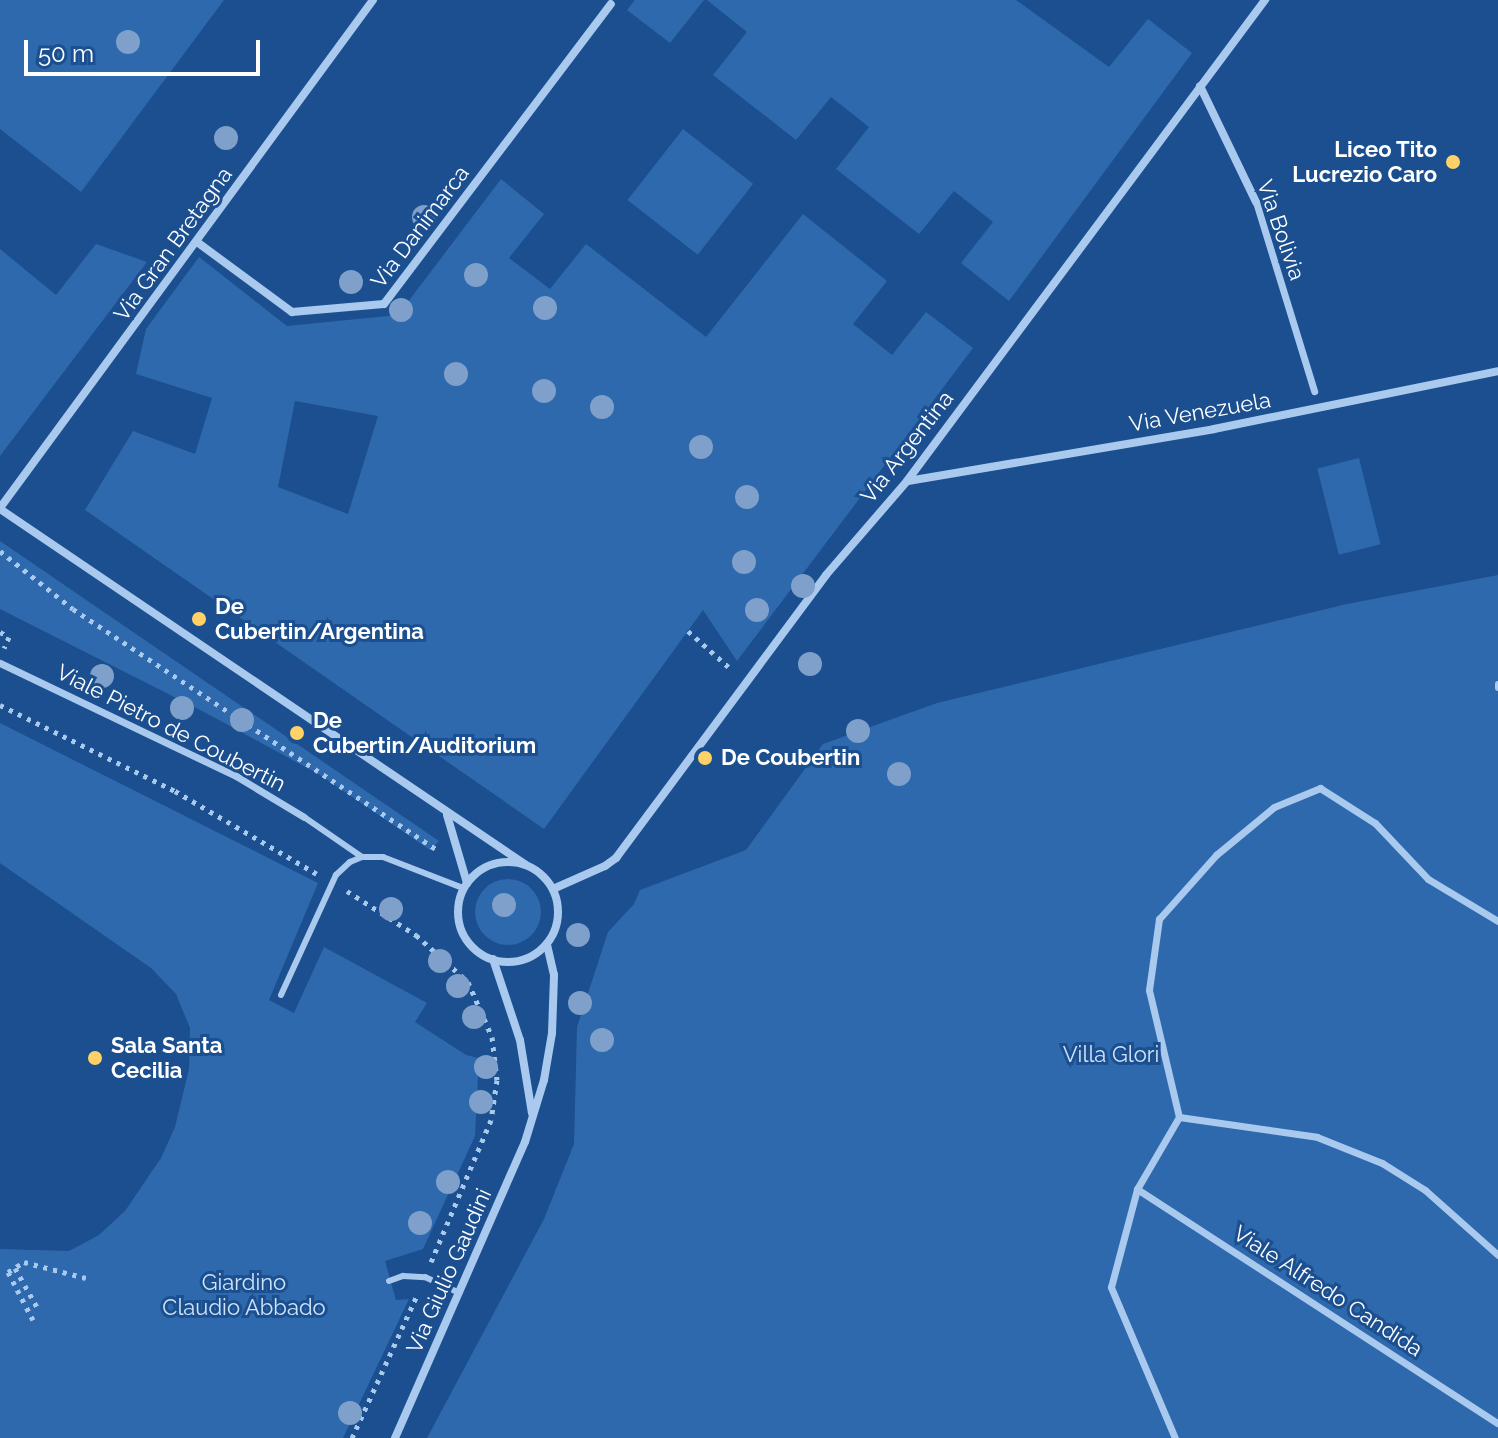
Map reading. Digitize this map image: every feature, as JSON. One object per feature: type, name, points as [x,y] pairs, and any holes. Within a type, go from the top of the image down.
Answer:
[{"type":"street","name":"Via Gran Bretagna","points":[[0,509],[373,0]]},
{"type":"street","name":"Via Argentina","points":[[553,889],[616,858],[826,575],[907,481],[1265,0]]},
{"type":"street","name":"Via Danimarca","points":[[197,242],[292,312],[384,304],[611,4]]},
{"type":"street","name":"Via Bolivia","points":[[1200,86],[1256,202],[1314,391]]},
{"type":"street","name":"Via Venezuela","points":[[907,481],[1214,429],[1498,371]]},
{"type":"street","points":[[0,509],[447,814],[542,874],[553,889],[559,919],[547,944],[522,960],[493,959],[476,950],[461,927],[459,912],[465,886],[447,814]]},
{"type":"street","name":"Viale Pietro de Coubertin","points":[[0,663],[236,776],[304,817]]},
{"type":"street","points":[[1175,1438],[1111,1287],[1137,1189],[1179,1117],[1149,990],[1159,919],[1216,855],[1274,807],[1320,788],[1375,823],[1428,879],[1498,921]]},
{"type":"street","points":[[465,886],[478,872],[493,864],[509,862],[526,865]]},
{"type":"street","name":"Via Giulio Gaudini","points":[[395,1438],[513,1173],[532,1118],[549,1055],[554,1011],[554,975],[547,944]]},
{"type":"street","name":"Via Giulio Gaudini","points":[[493,959],[520,1040],[532,1118]]},
{"type":"street","points":[[1179,1117],[1317,1137],[1382,1163],[1425,1190],[1498,1255]]},
{"type":"street","name":"Viale Alfredo Candida","points":[[1137,1189],[1498,1423]]},
{"type":"lane","name":"Viale Pietro de Coubertin","points":[[304,817],[362,857]]},
{"type":"lane","points":[[281,995],[341,869],[362,857],[389,858],[465,886]]},
{"type":"lane","points":[[389,1281],[403,1276],[425,1277],[459,1293]]},
{"type":"path","points":[[0,551],[73,609],[434,846]]},
{"type":"path","points":[[688,631],[732,670]]},
{"type":"path","points":[[0,705],[175,791],[333,883],[416,935],[468,982],[492,1037],[497,1080],[491,1120],[425,1277],[352,1438]]},
{"type":"path","points":[[33,1320],[8,1272],[24,1262],[86,1278]]},
{"type":"path","points":[[15,1268],[37,1307]]},
{"type":"green space","points":[[0,0],[224,0],[81,192],[0,129]]},
{"type":"green space","points":[[635,0],[704,0],[670,43],[627,10]]},
{"type":"green space","points":[[707,0],[1016,0],[1109,67],[1148,19],[1192,53],[1009,301],[961,263],[993,222],[954,191],[919,234],[836,169],[869,127],[831,97],[796,140],[713,75],[747,32]]},
{"type":"green space","points":[[683,129],[753,184],[698,255],[628,200]]},
{"type":"green space","points":[[501,179],[544,214],[509,258],[550,289],[586,244],[706,337],[803,214],[887,281],[853,324],[892,355],[926,312],[973,348],[737,661],[703,610],[544,829],[85,510],[133,431],[195,454],[212,398],[136,374],[146,329],[199,257],[287,326],[398,315]],"holes":[[[295,401],[378,416],[348,514],[278,487]]]},
{"type":"green space","points":[[96,244],[147,262],[0,456],[0,249],[56,295]]},
{"type":"green space","points":[[1359,458],[1381,544],[1339,555],[1317,468]]},
{"type":"green space","points":[[0,541],[439,841],[430,850],[320,775],[206,713],[0,609]]},
{"type":"green space","name":"Villa Glori","points":[[1498,575],[1498,1438],[427,1438],[544,1219],[574,1144],[577,1027],[608,932],[634,904],[640,890],[746,850],[823,744],[937,703],[1347,604]]},
{"type":"green space","name":"Giardino Claudio Abbado","points":[[0,723],[318,883],[269,1000],[294,1013],[324,947],[427,1003],[415,1022],[466,1055],[479,1058],[475,1136],[423,1249],[385,1261],[396,1300],[409,1299],[343,1438],[0,1438],[0,1249],[69,1251],[99,1235],[125,1211],[161,1158],[175,1127],[189,1069],[190,1028],[176,994],[151,968],[0,863]]},
{"type":"green space","points":[[508,879],[531,889],[541,912],[531,935],[508,945],[485,935],[475,912],[485,889]]},
{"type":"place","name":"Liceo Tito Lucrezio Caro","points":[[1453,162]]},
{"type":"place","name":"De Cubertin/Argentina","points":[[199,619]]},
{"type":"place","name":"De Cubertin/Auditorium","points":[[297,733]]},
{"type":"place","name":"De Coubertin","points":[[705,758]]},
{"type":"place","name":"Sala Santa Cecilia","points":[[95,1058]]}]
